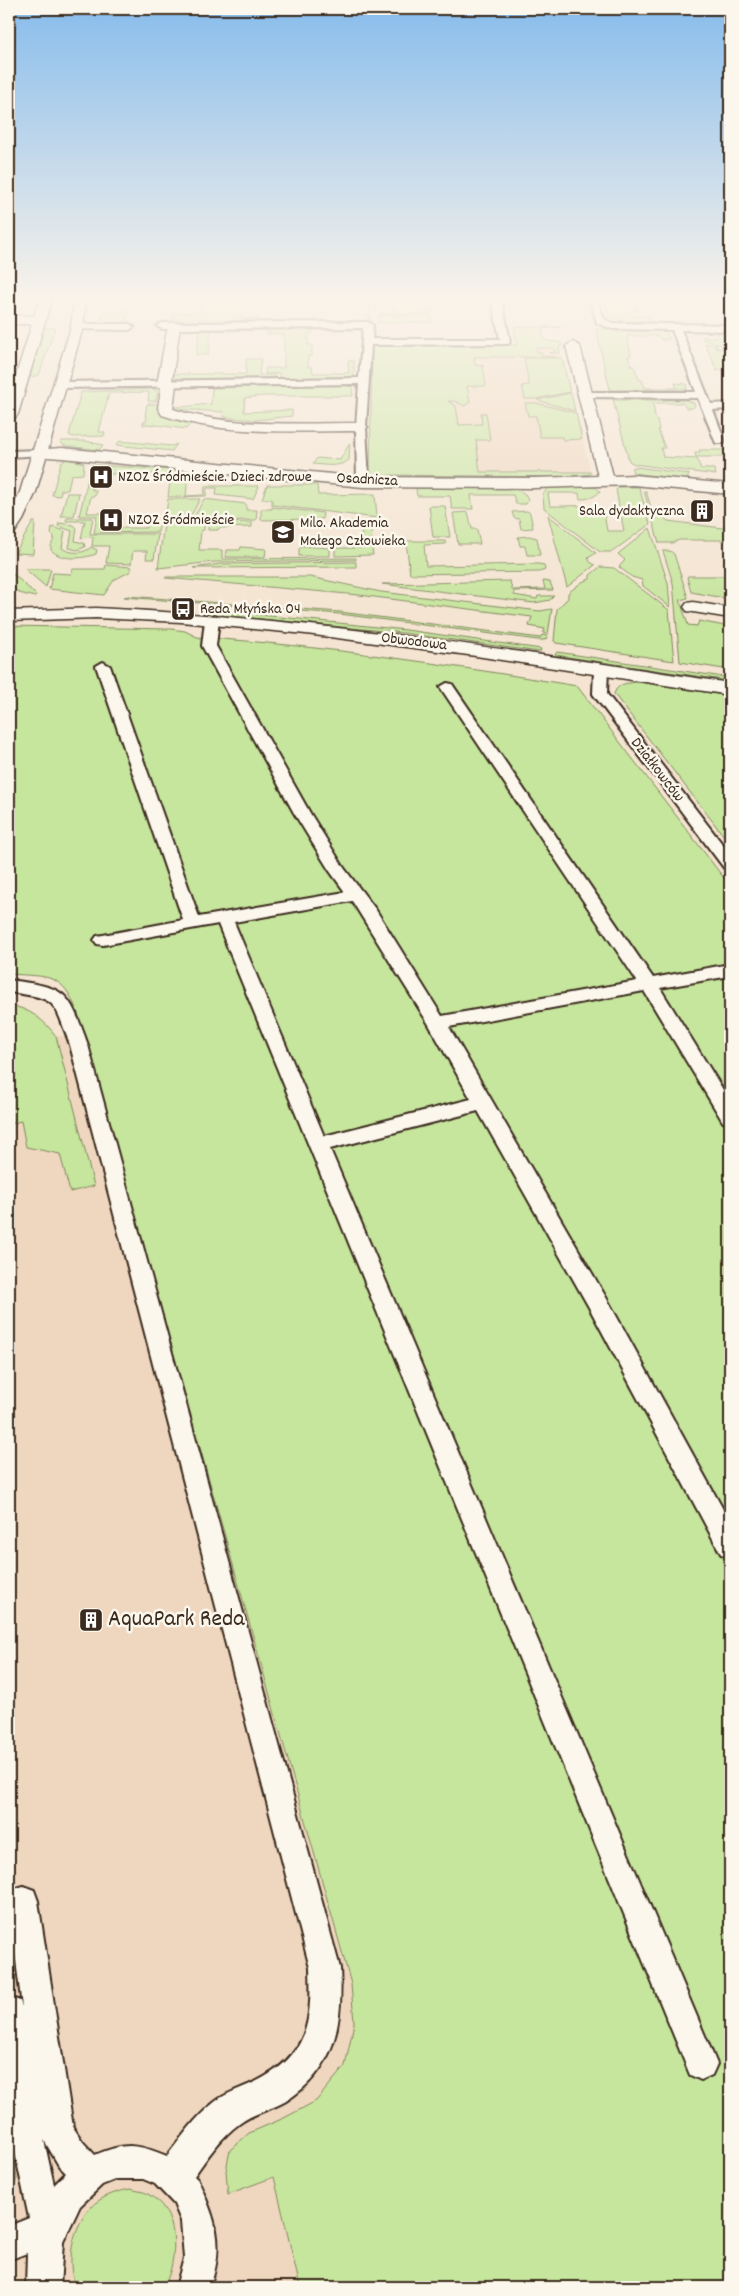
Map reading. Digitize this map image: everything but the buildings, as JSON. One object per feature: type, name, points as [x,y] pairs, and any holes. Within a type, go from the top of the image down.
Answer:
[{"type":"street","points":[[9,529],[28,492],[53,408]]},
{"type":"street","points":[[165,408],[167,412],[191,420],[268,427],[361,427]]},
{"type":"street","points":[[588,408],[607,481]]},
{"type":"street","name":"Osadnicza","points":[[39,453],[62,453],[363,482],[672,482],[730,489]]},
{"type":"street","name":"Obwodowa","points":[[9,598],[96,613]]},
{"type":"street","points":[[693,608],[730,613]]},
{"type":"street","name":"Obwodowa","points":[[9,616],[96,613],[212,620],[407,641],[730,689]]},
{"type":"lane","points":[[362,408],[363,482]]},
{"type":"lane","points":[[707,408],[720,441]]},
{"type":"lane","points":[[9,454],[39,453]]},
{"type":"lane","points":[[212,620],[209,646],[302,813],[337,870],[368,910],[437,1023],[600,1305],[730,1546]]},
{"type":"lane","points":[[103,666],[193,924]]},
{"type":"lane","name":"Działkowców","points":[[601,669],[600,694],[730,865]]},
{"type":"lane","points":[[447,687],[649,985],[730,1117]]},
{"type":"lane","points":[[103,940],[357,895]]},
{"type":"lane","points":[[224,918],[702,2064]]},
{"type":"lane","points":[[437,1023],[730,970]]},
{"type":"lane","points":[[9,986],[37,990],[56,996],[67,1014],[79,1046],[325,1968],[327,2007],[319,2044],[299,2070],[275,2089],[228,2112],[200,2139],[173,2176]]},
{"type":"lane","points":[[318,1145],[483,1103]]},
{"type":"lane","points":[[23,1901],[50,2099],[58,2133],[71,2154],[90,2174]]},
{"type":"lane","points":[[9,2012],[24,2129],[35,2182],[49,2228]]},
{"type":"lane","points":[[43,2287],[43,2258],[49,2228],[64,2200],[90,2174],[112,2163],[134,2160],[154,2164],[173,2176],[190,2198],[199,2227],[201,2278]]},
{"type":"lane","points":[[9,2243],[49,2228]]},
{"type":"shaded area","points":[[371,408],[574,408],[591,472],[372,472]]},
{"type":"shaded area","points":[[100,1035],[448,2287],[9,2287],[9,1045],[56,1036]]},
{"type":"green space","points":[[76,408],[105,408],[99,432],[105,432],[104,436],[73,437],[69,435]]},
{"type":"green space","points":[[146,408],[161,408],[162,415],[192,422],[186,429],[143,425],[143,422],[146,422],[147,416],[145,416]]},
{"type":"green space","points":[[172,408],[244,408],[244,412],[292,410],[292,416],[255,420],[224,417],[223,412],[176,409],[176,413],[174,413]]},
{"type":"green space","points":[[371,408],[456,408],[459,425],[482,424],[481,413],[486,413],[490,440],[476,440],[480,472],[591,472],[590,474],[569,477],[391,475],[382,478],[370,476]]},
{"type":"green space","points":[[526,408],[557,408],[576,413],[582,439],[563,440],[562,437],[540,437],[536,416],[528,416]]},
{"type":"green space","points":[[615,408],[654,408],[655,417],[658,420],[658,430],[665,448],[661,448],[663,457],[697,459],[701,469],[714,469],[716,475],[634,464],[629,461]]},
{"type":"green space","points":[[86,441],[103,445],[99,450],[65,446],[60,442]]},
{"type":"green space","points":[[120,441],[172,446],[177,444],[172,451],[116,445]]},
{"type":"green space","points":[[350,443],[349,460],[345,463],[332,465],[313,464],[317,458],[340,460]]},
{"type":"green space","points":[[699,450],[730,450],[730,457],[696,457],[695,453],[700,453]]},
{"type":"green space","points":[[67,459],[84,463],[83,474],[71,475],[68,490],[61,490],[60,496],[52,495],[61,462]]},
{"type":"green space","points":[[93,466],[187,471],[186,496],[204,495],[205,486],[259,486],[253,499],[216,495],[217,488],[207,488],[206,496],[168,497],[170,481],[155,482],[155,474],[96,474],[92,490],[96,490],[95,496],[91,496],[87,513],[105,513],[103,528],[146,528],[147,523],[160,523],[158,532],[94,533],[97,516],[79,516],[89,475]]},
{"type":"green space","points":[[632,468],[689,474],[687,480],[633,473]]},
{"type":"green space","points":[[267,485],[317,485],[318,495],[375,494],[377,518],[272,505],[272,499],[262,499]]},
{"type":"green space","points":[[595,487],[600,491],[594,496],[583,499],[580,499],[579,493],[548,493],[550,506],[591,507],[604,513],[607,531],[624,531],[616,490],[619,487],[639,487],[650,524],[612,552],[600,552],[544,508],[543,494],[548,488]]},
{"type":"green space","points":[[416,488],[516,488],[526,495],[528,501],[526,504],[516,504],[513,495],[471,495],[473,509],[452,509],[450,496],[417,496]]},
{"type":"green space","points":[[644,491],[646,491],[653,514],[661,515],[668,521],[730,529],[730,544],[729,540],[679,540],[672,543],[659,543]]},
{"type":"green space","points":[[67,493],[79,493],[74,516],[61,516]]},
{"type":"green space","points":[[168,499],[200,499],[188,521],[165,521]]},
{"type":"green space","points":[[204,499],[246,504],[246,510],[257,510],[256,520],[192,521]]},
{"type":"green space","points":[[429,506],[445,506],[450,537],[433,537]]},
{"type":"green space","points":[[272,507],[323,513],[322,519],[261,520],[261,509],[272,509]]},
{"type":"green space","points":[[527,511],[530,513],[533,528],[521,529],[519,519],[514,518],[512,512]]},
{"type":"green space","points":[[468,512],[472,529],[477,529],[480,544],[458,544],[453,513]]},
{"type":"green space","points":[[548,515],[596,553],[588,558],[595,565],[567,587]]},
{"type":"green space","points":[[67,518],[93,518],[90,534],[158,534],[154,559],[146,559],[147,551],[133,551],[131,564],[106,563],[109,546],[92,546],[93,537],[81,538],[85,521],[66,521]]},
{"type":"green space","points":[[350,521],[370,521],[372,540],[362,541],[361,528],[351,528]]},
{"type":"green space","points":[[33,522],[35,522],[33,554],[15,553]]},
{"type":"green space","points":[[252,522],[252,527],[208,530],[208,523]]},
{"type":"green space","points":[[59,523],[74,525],[77,528],[75,541],[84,543],[85,547],[77,550],[69,548],[72,531],[58,526]]},
{"type":"green space","points":[[204,523],[199,550],[222,550],[222,559],[356,558],[356,560],[214,562],[158,568],[164,524]]},
{"type":"green space","points":[[52,527],[65,531],[62,548],[77,552],[85,551],[91,547],[97,550],[96,554],[72,558],[56,554],[51,550],[54,536],[51,534]]},
{"type":"green space","points":[[650,528],[668,583],[670,607],[643,586],[642,580],[632,577],[619,567],[625,560],[618,554]]},
{"type":"green space","points":[[529,536],[537,538],[540,555],[527,555],[525,546],[520,546],[518,537]]},
{"type":"green space","points":[[406,541],[445,541],[446,544],[424,545],[426,566],[538,564],[544,565],[545,570],[539,572],[410,574]]},
{"type":"green space","points":[[362,543],[371,543],[373,555],[335,556],[335,548],[362,548]]},
{"type":"green space","points":[[302,546],[330,548],[330,556],[299,556],[299,549]]},
{"type":"green space","points":[[241,547],[266,549],[265,557],[226,557],[227,550],[240,550]]},
{"type":"green space","points":[[663,551],[670,551],[674,554],[688,598],[680,600],[688,625],[697,626],[699,621],[730,627],[730,670],[680,662],[673,583]]},
{"type":"green space","points":[[356,562],[356,567],[193,568],[220,564]]},
{"type":"green space","points":[[106,565],[131,567],[131,571],[114,580],[104,595],[49,589],[53,573],[71,574],[73,569],[105,569]]},
{"type":"green space","points":[[600,567],[614,568],[669,610],[674,661],[556,643],[554,641],[557,609],[568,598],[568,593],[582,582],[590,579],[590,575]]},
{"type":"green space","points":[[25,569],[51,569],[46,587]]},
{"type":"green space","points":[[9,570],[36,595],[35,597],[19,593],[9,583]]},
{"type":"green space","points":[[688,576],[730,576],[730,599],[691,592]]},
{"type":"green space","points":[[166,577],[310,577],[381,592],[540,611],[552,609],[548,634],[543,633],[545,629],[529,626],[532,617],[359,595]]},
{"type":"green space","points":[[510,581],[512,590],[545,589],[543,581],[550,582],[553,590],[514,591],[514,595],[537,599],[538,596],[554,596],[550,600],[534,603],[382,584]]},
{"type":"green space","points":[[124,597],[340,612],[540,638],[542,635],[548,636],[545,640],[538,640],[340,614]]},
{"type":"green space","points":[[202,609],[406,630],[541,649],[540,652],[403,633],[201,613]]},
{"type":"green space","points":[[9,626],[171,629],[185,631],[197,637],[388,657],[577,686],[730,886],[730,2287],[300,2287],[274,2177],[228,2194],[226,2171],[230,2150],[249,2133],[284,2118],[316,2101],[345,2066],[354,2023],[351,1984],[78,1014],[67,990],[53,979],[9,974]]},
{"type":"green space","points":[[557,652],[730,678],[730,681],[555,655]]},
{"type":"green space","points":[[640,682],[730,696],[730,844],[614,694],[621,685]]},
{"type":"green space","points":[[9,1005],[23,1009],[36,1016],[56,1036],[94,1186],[70,1192],[60,1154],[26,1147],[21,1121],[9,1124]]},
{"type":"green space","points":[[9,2136],[11,2138],[17,2179],[9,2193]]},
{"type":"green space","points":[[131,2189],[146,2193],[157,2201],[166,2211],[171,2223],[174,2249],[169,2276],[164,2287],[76,2287],[71,2265],[71,2253],[77,2229],[83,2218],[98,2201],[106,2196]]},
{"type":"place","name":"NZOZ Śródmieście. Dzieci zdrowe","points":[[101,477]]},
{"type":"place","name":"Sala dydaktyczna","points":[[702,511]]},
{"type":"place","name":"NZOZ Śródmieście","points":[[111,520]]},
{"type":"place","name":"Milo. Akademia Małego Człowieka","points":[[283,532]]},
{"type":"place","name":"Reda Młyńska 04","points":[[183,609]]},
{"type":"place","name":"AquaPark Reda","points":[[91,1620]]}]
